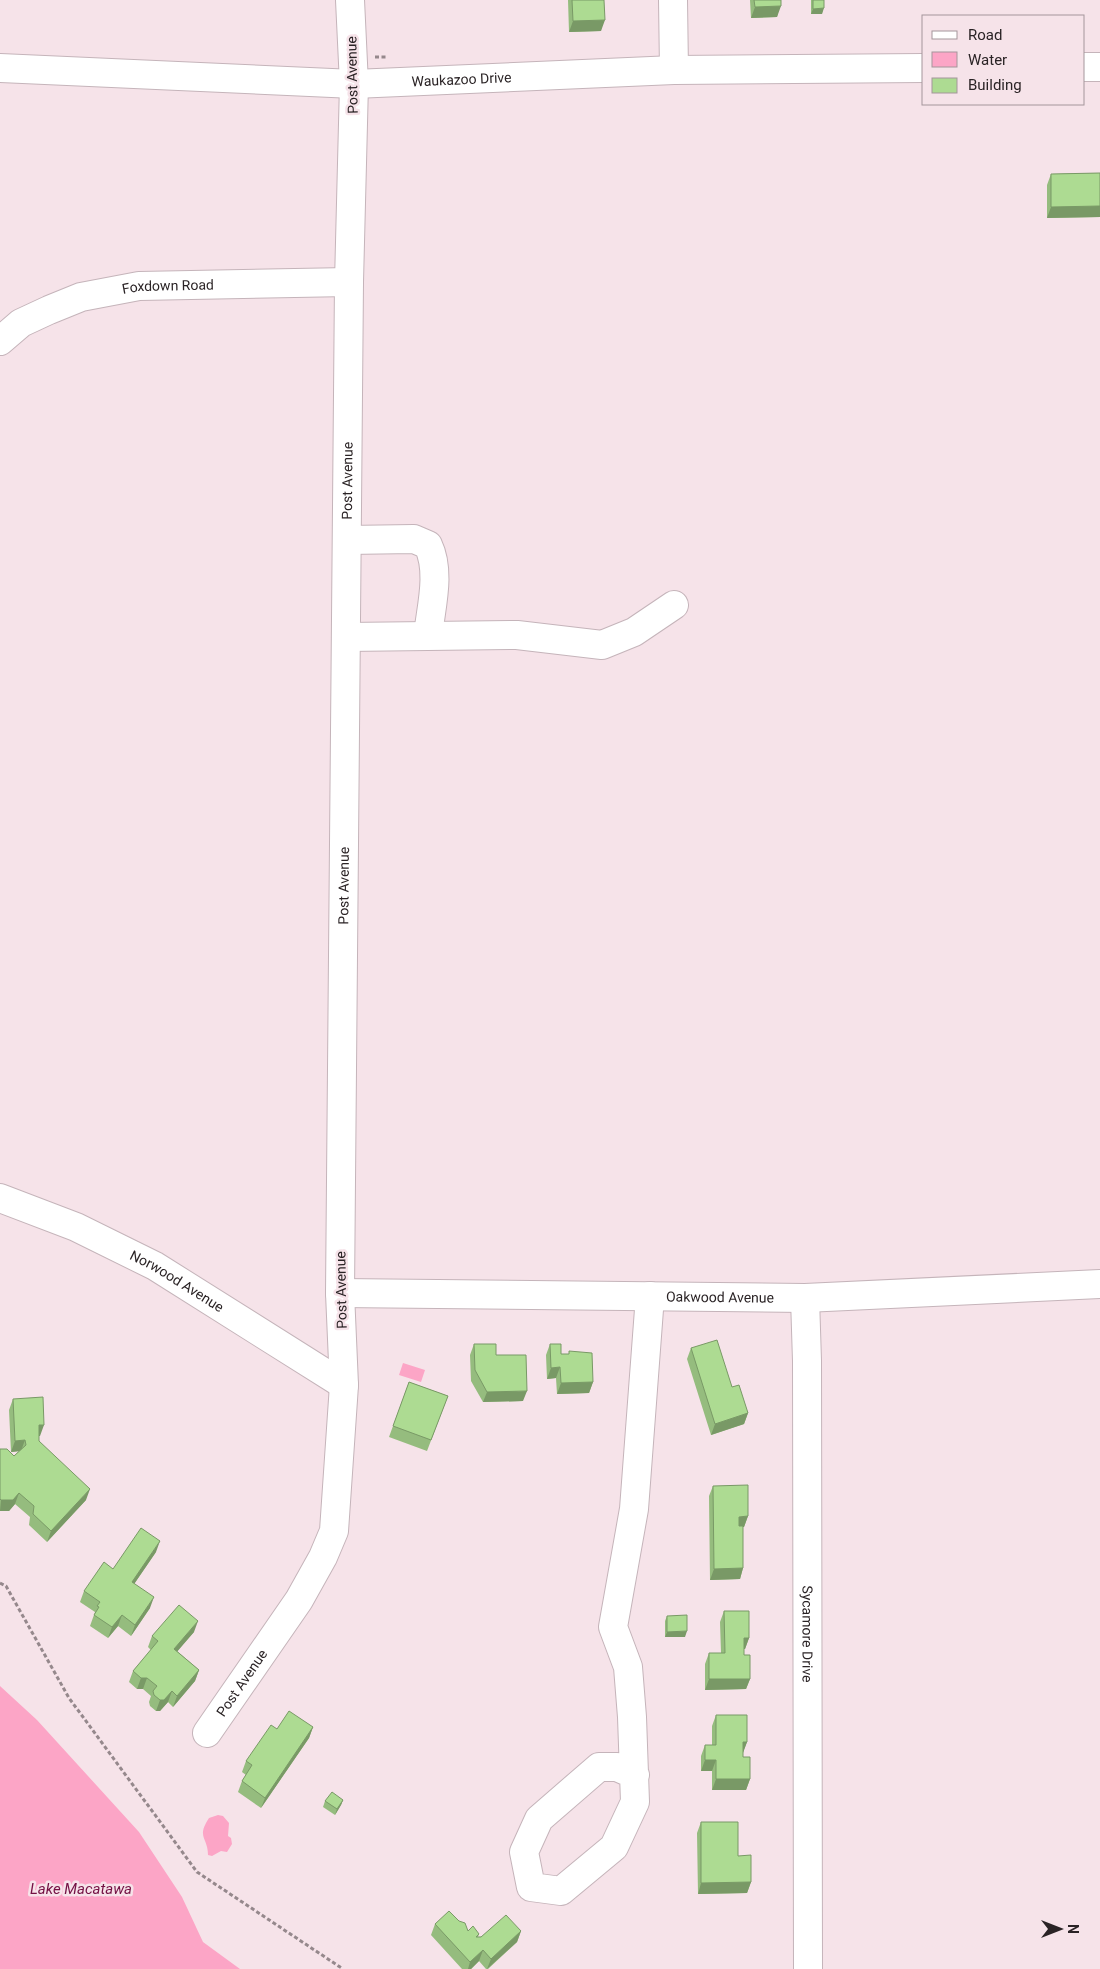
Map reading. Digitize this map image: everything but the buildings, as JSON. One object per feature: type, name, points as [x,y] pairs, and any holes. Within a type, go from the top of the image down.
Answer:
[{"type":"street","name":"Post Avenue","points":[[207,1733],[299,1600],[323,1557],[334,1531],[344,1385],[340,1293],[347,540],[354,84],[350,0]]},
{"type":"street","points":[[673,0],[674,70]]},
{"type":"street","points":[[1085,67],[1100,67]]},
{"type":"street","name":"Waukazoo Drive","points":[[0,68],[354,84],[674,70],[922,68]]},
{"type":"street","name":"Foxdown Road","points":[[0,341],[20,323],[81,297],[139,286],[350,282]]},
{"type":"street","points":[[347,540],[414,539],[428,545],[434,556],[434,577],[428,635]]},
{"type":"street","points":[[346,637],[517,635],[602,645],[634,632],[674,606]]},
{"type":"street","name":"Norwood Avenue","points":[[0,1198],[76,1226],[155,1266],[344,1385]]},
{"type":"street","name":"Oakwood Avenue","points":[[340,1293],[805,1298],[1100,1284]]},
{"type":"street","points":[[635,1775],[617,1767],[599,1767],[539,1819],[524,1852],[531,1887],[562,1891],[614,1847],[635,1802],[635,1775],[628,1667],[612,1627],[634,1509],[650,1296]]},
{"type":"street","name":"Sycamore Drive","points":[[805,1298],[807,1361],[808,1969]]},
{"type":"path","points":[[0,1583],[6,1586],[69,1698],[197,1872],[343,1969]]},
{"type":"water","points":[[403,1363],[425,1370],[421,1382],[399,1375]]},
{"type":"water","name":"Lake Macatawa","points":[[0,1686],[37,1720],[139,1832],[182,1897],[203,1942],[240,1969],[0,1969]]},
{"type":"water","points":[[218,1815],[223,1816],[229,1823],[228,1836],[231,1838],[232,1844],[227,1852],[221,1851],[212,1856],[208,1855],[203,1830],[209,1818]]}]
